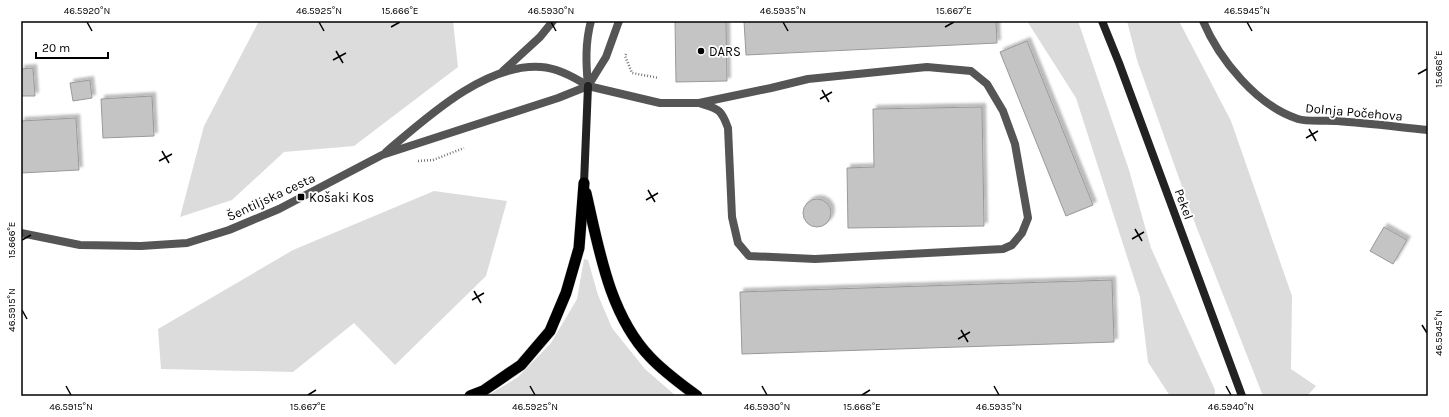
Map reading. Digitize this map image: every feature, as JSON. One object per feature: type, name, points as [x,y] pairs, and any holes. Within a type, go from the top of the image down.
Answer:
[{"type":"highway","points":[[470,396],[483,391],[521,365],[550,331],[566,293],[579,248],[584,183]]},
{"type":"highway","points":[[584,183],[600,254],[613,296],[629,329],[649,356],[673,379],[697,396]]},
{"type":"main road","name":"Pekel","points":[[1102,21],[1119,63],[1242,396]]},
{"type":"main road","points":[[584,183],[588,86]]},
{"type":"street","points":[[503,71],[540,37],[553,21]]},
{"type":"street","points":[[588,86],[586,45],[591,21]]},
{"type":"street","points":[[588,86],[606,57],[619,21]]},
{"type":"street","name":"Dolnja Počehova","points":[[1203,21],[1206,30],[1225,61],[1247,86],[1267,104],[1298,120],[1337,121],[1428,130]]},
{"type":"street","name":"Šentiljska cesta","points":[[382,155],[426,118],[460,94],[503,71],[541,66],[558,70],[575,77],[588,86]]},
{"type":"street","points":[[588,86],[660,103],[698,102],[771,88],[808,79],[927,67],[971,71],[987,84],[1003,111],[1015,144],[1028,218],[1022,233],[1012,245],[1002,249],[816,258],[749,256],[738,243],[732,217],[728,128],[723,114],[715,108],[698,102]]},
{"type":"street","name":"Šentiljska cesta","points":[[21,233],[80,245],[141,246],[187,243],[229,230],[279,209],[382,155],[558,98],[588,86]]},
{"type":"shaded area","points":[[259,21],[453,21],[458,67],[354,146],[284,152],[232,200],[180,217],[204,126]]},
{"type":"shaded area","points":[[1027,21],[1078,21],[1129,170],[1151,248],[1215,390],[1215,396],[1170,396],[1148,362],[1140,297],[1076,98]]},
{"type":"shaded area","points":[[1127,21],[1179,21],[1231,121],[1292,296],[1291,369],[1316,386],[1307,396],[1263,396],[1196,226],[1137,60]]},
{"type":"shaded area","points":[[434,191],[507,201],[486,276],[395,365],[354,323],[293,372],[161,369],[158,329],[293,250]]},
{"type":"shaded area","points":[[584,259],[588,260],[598,295],[612,328],[645,369],[676,396],[487,396],[518,377],[551,343],[577,299]]},
{"type":"building","name":"DARS","points":[[675,21],[726,21],[727,81],[676,82]]},
{"type":"building","points":[[744,21],[996,21],[997,43],[746,55]]},
{"type":"building","points":[[1027,41],[1093,205],[1066,216],[1000,52]]},
{"type":"building","points":[[33,68],[35,96],[21,96],[21,69]]},
{"type":"building","points":[[90,80],[92,98],[73,101],[70,83]]},
{"type":"building","points":[[152,96],[154,136],[103,138],[101,99]]},
{"type":"building","points":[[982,107],[984,226],[848,228],[847,168],[874,167],[873,109]]},
{"type":"building","points":[[76,118],[79,170],[21,173],[21,121]]},
{"type":"building","points":[[817,199],[827,203],[831,213],[827,223],[817,227],[807,223],[803,213],[807,203]]},
{"type":"building","points":[[1384,227],[1407,240],[1393,264],[1370,251]]},
{"type":"building","points":[[1112,280],[1114,342],[742,354],[740,292]]},
{"type":"place","name":"DARS","points":[[701,51]]},
{"type":"place","name":"Košaki Kos","points":[[301,197]]}]
